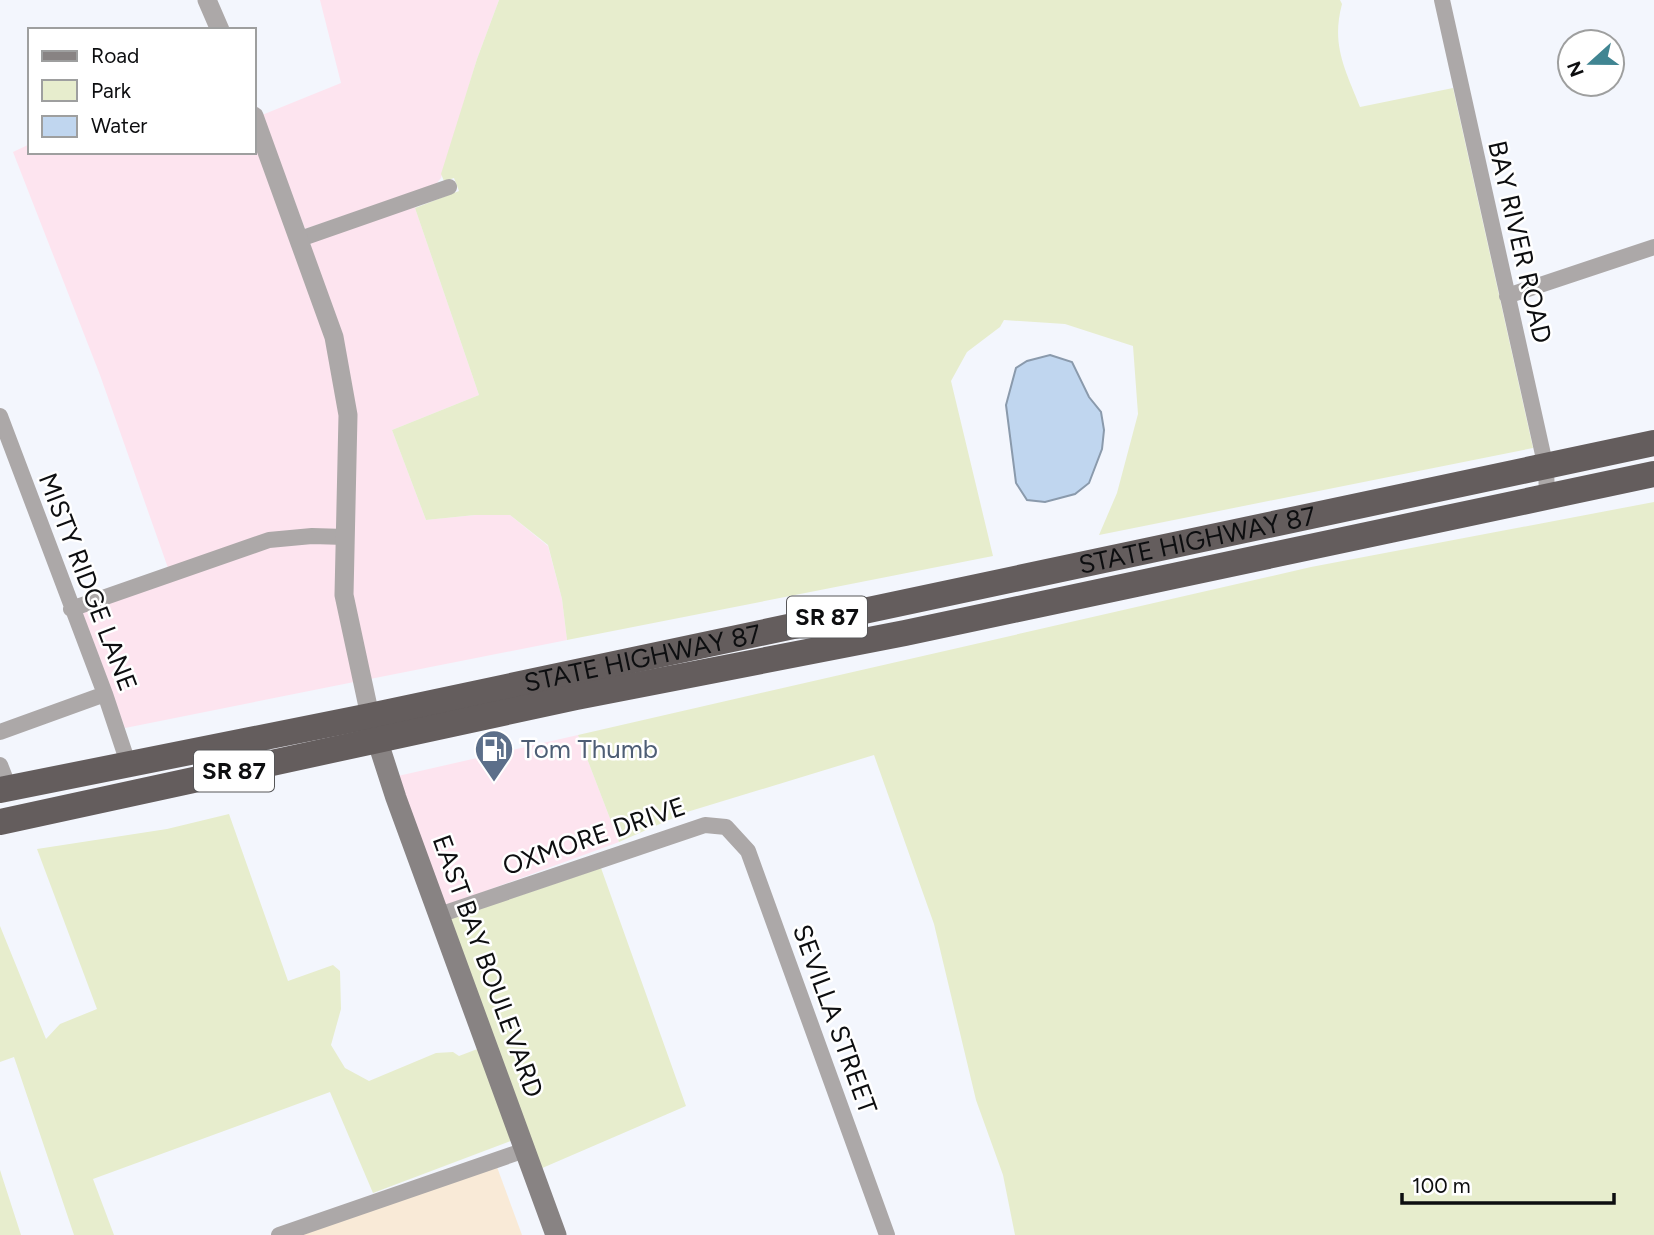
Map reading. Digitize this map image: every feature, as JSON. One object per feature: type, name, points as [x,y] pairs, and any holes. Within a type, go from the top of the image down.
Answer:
[{"type":"highway","name":"STATE HIGHWAY 87","points":[[3,781],[129,766],[374,728],[868,609],[1546,468],[1654,443]]},
{"type":"highway","name":"SR 87","points":[[0,821],[374,728],[576,697],[919,630],[1654,474]]},
{"type":"main road","name":"EAST BAY BOULEVARD","points":[[374,728],[396,798],[556,1235]]},
{"type":"street","points":[[207,0],[219,28]]},
{"type":"street","name":"BAY RIVER ROAD","points":[[1442,0],[1546,468],[1547,496]]},
{"type":"street","points":[[256,121],[334,337],[348,415],[344,595],[374,728]]},
{"type":"street","points":[[300,239],[449,187]]},
{"type":"street","points":[[1507,296],[1654,247]]},
{"type":"street","name":"MISTY RIDGE LANE","points":[[0,416],[105,694],[129,766]]},
{"type":"street","points":[[71,609],[269,540],[312,536],[345,537]]},
{"type":"street","points":[[0,732],[105,694]]},
{"type":"street","name":"OXMORE DRIVE","points":[[439,915],[705,825],[726,827]]},
{"type":"street","name":"SEVILLA STREET","points":[[726,827],[748,851],[887,1235]]},
{"type":"street","points":[[279,1235],[525,1150]]},
{"type":"shaded area","points":[[320,0],[499,0],[477,59],[441,178],[436,184],[305,229],[262,115],[341,83]]},
{"type":"shaded area","points":[[28,145],[28,154],[256,154],[256,145],[327,340],[340,415],[337,530],[168,568],[100,375],[13,152]]},
{"type":"shaded area","points":[[417,205],[415,208],[479,395],[392,430],[426,520],[510,515],[548,546],[562,599],[567,640],[370,679],[352,594],[356,413],[310,243]]},
{"type":"shaded area","points":[[312,543],[337,544],[354,682],[125,728],[82,613],[270,547]]},
{"type":"shaded area","points":[[578,735],[619,842],[445,906],[398,776]]},
{"type":"shaded area","points":[[497,1167],[522,1235],[300,1235]]},
{"type":"green space","points":[[499,0],[1340,0],[1342,4],[1338,32],[1341,57],[1360,107],[1453,88],[1533,448],[1099,535],[1117,493],[1138,414],[1133,346],[1065,324],[1004,320],[1000,327],[967,352],[951,381],[993,556],[567,640],[562,599],[548,545],[510,515],[426,520],[392,430],[479,395],[415,208],[459,191],[454,178],[444,181],[441,174],[477,59]]},
{"type":"green space","points":[[1654,502],[1654,1235],[1015,1235],[1003,1175],[976,1100],[934,924],[874,755],[687,812],[619,842],[578,735],[1311,567]]},
{"type":"green space","points":[[229,814],[288,981],[333,965],[340,971],[341,1009],[331,1045],[345,1068],[369,1081],[436,1053],[453,1052],[459,1056],[480,1048],[513,1140],[373,1193],[330,1092],[93,1179],[114,1235],[74,1235],[14,1057],[0,1062],[0,926],[46,1039],[60,1024],[97,1009],[37,849],[167,829]]},
{"type":"green space","points":[[601,868],[686,1106],[540,1169],[450,919]]},
{"type":"green space","points":[[0,1170],[21,1235],[0,1235]]},
{"type":"water","points":[[1050,355],[1072,362],[1089,397],[1101,412],[1104,430],[1102,449],[1089,483],[1075,494],[1045,502],[1027,500],[1016,483],[1006,405],[1016,368],[1027,361]]},
{"type":"place","name":"Tom Thumb","points":[[494,783]]}]
